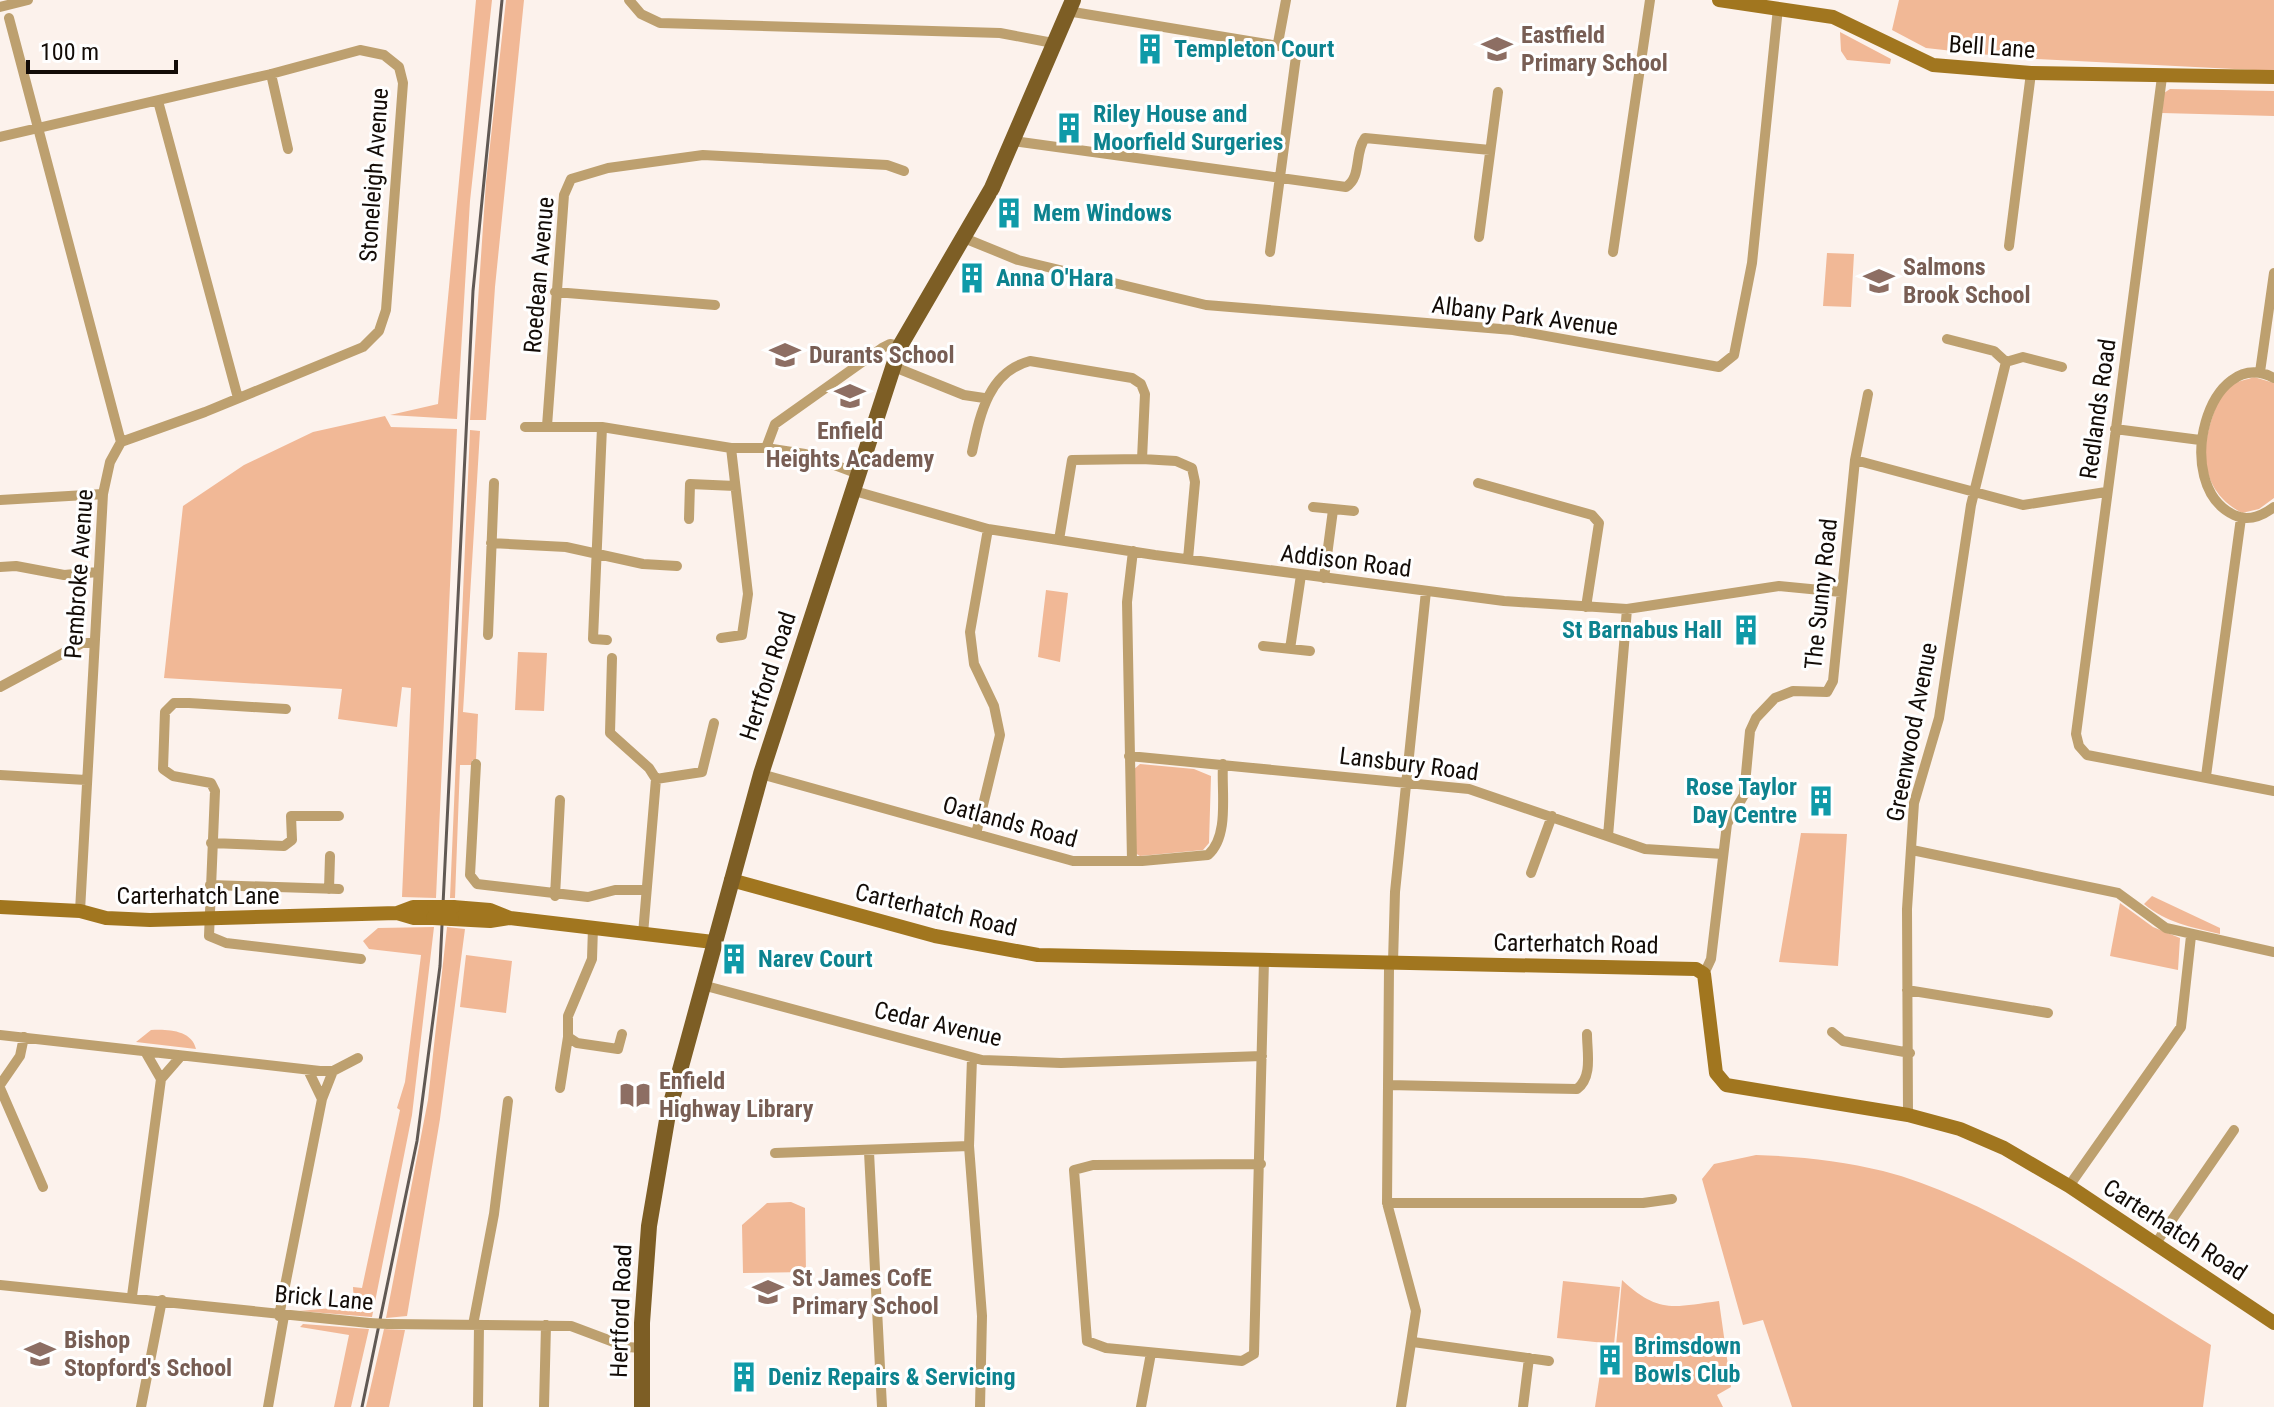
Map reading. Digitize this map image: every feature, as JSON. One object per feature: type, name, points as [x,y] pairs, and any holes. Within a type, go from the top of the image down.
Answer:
[{"type":"main road","name":"Hertford Road","points":[[642,1407],[641,1348],[649,1226],[668,1114],[686,1039],[706,986],[713,942],[761,774],[900,346],[964,238],[1013,141],[1070,6]]},
{"type":"street","points":[[3,4],[28,0]]},
{"type":"street","points":[[629,0],[641,14],[660,23],[1000,33],[1053,43]]},
{"type":"street","points":[[1278,43],[1286,0]]},
{"type":"street","points":[[1613,252],[1650,0]]},
{"type":"street","name":"Bell Lane","points":[[1719,0],[1833,17],[1928,64],[2031,73],[2274,77]]},
{"type":"street","points":[[1070,6],[1297,49],[1270,252]]},
{"type":"street","name":"Albany Park Avenue","points":[[964,238],[1018,260],[1206,305],[1513,330],[1719,367],[1734,355],[1752,263],[1778,8]]},
{"type":"street","points":[[9,18],[121,442]]},
{"type":"street","name":"Stoneleigh Avenue","points":[[0,137],[271,74],[360,50],[384,55],[399,67],[403,83],[386,310],[379,331],[363,347],[121,442]]},
{"type":"street","points":[[2009,246],[2031,73]]},
{"type":"street","points":[[271,74],[288,149]]},
{"type":"street","name":"Redlands Road","points":[[2162,77],[2076,734],[2079,746],[2087,755],[2206,776]]},
{"type":"street","points":[[1479,237],[1498,92]]},
{"type":"street","points":[[158,101],[238,398]]},
{"type":"street","points":[[1013,141],[1346,187],[1355,177],[1360,144],[1365,138],[1490,150]]},
{"type":"street","name":"Roedean Avenue","points":[[547,426],[564,195],[571,179],[585,172],[703,155],[887,165],[904,171]]},
{"type":"street","points":[[2260,372],[2274,273]]},
{"type":"street","points":[[555,292],[715,305]]},
{"type":"street","points":[[1947,339],[1994,351],[2006,362],[2023,357],[2062,367]]},
{"type":"street","points":[[766,448],[775,424],[882,348],[890,344],[900,346]]},
{"type":"street","points":[[972,452],[984,398],[1018,364],[1030,361],[1132,378],[1141,384],[1145,394],[1142,459]]},
{"type":"street","name":"Greenwood Avenue","points":[[1908,1115],[1910,1053],[1907,990],[1914,803],[1939,718],[1974,492],[2006,362]]},
{"type":"street","points":[[892,366],[964,395],[984,398]]},
{"type":"street","points":[[2274,378],[2260,372],[2241,375],[2224,387],[2208,412],[2200,440],[2202,466],[2211,495],[2222,508],[2241,518],[2259,516],[2274,507]]},
{"type":"street","name":"The Sunny Road","points":[[1704,974],[1711,959],[1727,824],[1744,795],[1750,731],[1756,718],[1775,698],[1793,691],[1827,692],[1833,681],[1855,460],[1868,394]]},
{"type":"street","name":"Addison Road","points":[[525,427],[602,427],[731,448],[766,448],[805,454],[854,481],[988,529],[1426,591],[1627,609],[1779,586],[1841,592]]},
{"type":"street","points":[[602,427],[594,552],[593,639],[607,640]]},
{"type":"street","points":[[2115,429],[2200,440]]},
{"type":"street","name":"Pembroke Avenue","points":[[80,911],[103,494],[110,462],[121,442]]},
{"type":"street","points":[[721,638],[742,635],[748,594],[731,448]]},
{"type":"street","points":[[1059,540],[1072,460],[1176,461],[1192,468],[1195,482],[1188,559]]},
{"type":"street","points":[[1855,460],[2023,505],[2106,492]]},
{"type":"street","points":[[488,635],[494,483]]},
{"type":"street","points":[[1478,483],[1592,515],[1599,523],[1586,607]]},
{"type":"street","points":[[689,519],[690,484],[735,486]]},
{"type":"street","points":[[0,500],[103,494]]},
{"type":"street","points":[[1313,507],[1354,511]]},
{"type":"street","points":[[1324,578],[1333,510]]},
{"type":"street","points":[[2241,518],[2206,776],[2274,791]]},
{"type":"street","points":[[976,834],[1000,735],[994,706],[972,655],[970,632],[988,529]]},
{"type":"street","points":[[491,543],[594,552],[643,564],[677,566]]},
{"type":"street","points":[[1132,860],[1127,602],[1133,551]]},
{"type":"street","points":[[0,567],[16,566],[64,575],[98,572]]},
{"type":"street","points":[[1290,649],[1301,575]]},
{"type":"street","points":[[1401,1407],[1416,1311],[1387,1203],[1389,968],[1393,962],[1395,892],[1426,591]]},
{"type":"street","points":[[1608,836],[1627,609]]},
{"type":"street","points":[[0,687],[82,643],[94,643]]},
{"type":"street","points":[[1263,646],[1310,651]]},
{"type":"street","points":[[612,658],[606,735],[649,768],[656,779],[643,934]]},
{"type":"street","points":[[286,709],[174,703],[165,712],[163,769],[173,776],[211,783],[215,791],[209,936],[215,941],[361,959]]},
{"type":"street","points":[[656,779],[702,772],[714,723]]},
{"type":"street","name":"Lansbury Road","points":[[1129,756],[1486,793],[1645,849],[1723,854]]},
{"type":"street","points":[[476,764],[470,875],[477,884],[555,896],[588,897],[615,890],[646,890]]},
{"type":"street","name":"Oatlands Road","points":[[761,774],[1073,861],[1132,860],[1208,855],[1216,847],[1221,836],[1223,764]]},
{"type":"street","points":[[0,775],[86,780]]},
{"type":"street","points":[[555,896],[560,800]]},
{"type":"street","points":[[211,843],[284,846],[292,840],[288,812],[339,816]]},
{"type":"street","points":[[1531,873],[1552,816]]},
{"type":"street","points":[[1912,850],[2118,893],[2166,928],[2274,952]]},
{"type":"street","name":"Carterhatch Lane","points":[[210,885],[334,889],[330,856]]},
{"type":"street","name":"Carterhatch Road","points":[[731,880],[1001,951],[1072,956],[1696,969],[1704,974],[1716,1073],[1723,1083],[1908,1115],[1960,1129],[2004,1148],[2069,1186],[2274,1323]]},
{"type":"street","name":"Carterhatch Lane","points":[[0,907],[80,911],[106,918],[209,919],[397,913],[413,907],[453,913],[490,910],[510,918],[713,942]]},
{"type":"street","points":[[560,1088],[568,1016],[592,959],[593,927]]},
{"type":"street","points":[[2069,1186],[2181,1027],[2191,936]]},
{"type":"street","points":[[1261,1164],[1093,1165],[1074,1170],[1085,1333],[1092,1345],[1242,1361],[1254,1354],[1261,1164],[1264,960]]},
{"type":"street","name":"Cedar Avenue","points":[[706,986],[972,1058],[1061,1063],[1262,1056]]},
{"type":"street","points":[[1907,990],[2048,1013]]},
{"type":"street","points":[[1832,1032],[1843,1041],[1910,1053]]},
{"type":"street","points":[[568,1037],[577,1043],[618,1049],[622,1034]]},
{"type":"street","points":[[1388,1085],[1577,1089],[1586,1081],[1588,1072],[1587,1034]]},
{"type":"street","points":[[0,1035],[308,1070],[333,1071],[358,1058]]},
{"type":"street","points":[[24,1037],[20,1056],[0,1087],[43,1187]]},
{"type":"street","points":[[146,1053],[161,1079]]},
{"type":"street","points":[[132,1296],[161,1079],[181,1056]]},
{"type":"street","points":[[972,1058],[969,1146],[982,1316],[980,1407]]},
{"type":"street","points":[[308,1070],[322,1099]]},
{"type":"street","points":[[268,1407],[322,1099],[333,1071]]},
{"type":"street","points":[[478,1407],[476,1325],[508,1101]]},
{"type":"street","points":[[2156,1243],[2234,1130]]},
{"type":"street","points":[[775,1153],[969,1146]]},
{"type":"street","points":[[869,1152],[882,1407]]},
{"type":"street","points":[[1387,1203],[1643,1203],[1672,1199]]},
{"type":"street","name":"Brick Lane","points":[[0,1285],[132,1296],[282,1316],[369,1323],[580,1328],[627,1347],[641,1348]]},
{"type":"street","points":[[141,1407],[162,1300]]},
{"type":"street","points":[[544,1407],[546,1325]]},
{"type":"street","points":[[1413,1342],[1549,1361]]},
{"type":"street","points":[[1141,1407],[1151,1353]]},
{"type":"street","points":[[1523,1407],[1529,1358]]},
{"type":"shaded area","points":[[476,0],[492,0],[470,201],[457,419],[390,415],[438,404]]},
{"type":"shaded area","points":[[506,0],[524,0],[495,287],[486,420],[470,420],[486,182]]},
{"type":"shaded area","points":[[1899,0],[2274,0],[2274,71],[2016,58],[1926,48],[1892,30]]},
{"type":"shaded area","points":[[1840,32],[1891,59],[1890,64],[1847,60],[1841,51]]},
{"type":"shaded area","points":[[2170,89],[2274,91],[2274,116],[2162,113],[2164,93]]},
{"type":"shaded area","points":[[1827,253],[1854,254],[1851,307],[1823,306]]},
{"type":"shaded area","points":[[2254,377],[2274,383],[2274,498],[2259,509],[2242,513],[2229,505],[2212,484],[2206,446],[2212,418],[2224,392],[2232,384]]},
{"type":"shaded area","points":[[385,416],[391,427],[457,429],[436,898],[402,897],[411,688],[402,687],[397,727],[338,719],[342,689],[164,678],[183,506],[244,465],[313,432]]},
{"type":"shaded area","points":[[470,430],[480,431],[463,712],[478,714],[476,760],[472,760],[472,765],[460,765],[455,898],[450,898]]},
{"type":"shaded area","points":[[1046,590],[1068,593],[1060,662],[1038,657]]},
{"type":"shaded area","points":[[518,652],[547,653],[544,711],[515,710]]},
{"type":"shaded area","points":[[1140,764],[1194,769],[1211,776],[1209,843],[1203,850],[1140,856],[1135,853],[1133,770]]},
{"type":"shaded area","points":[[1801,833],[1847,834],[1838,966],[1779,962]]},
{"type":"shaded area","points":[[2152,896],[2220,928],[2220,934],[2162,916],[2144,904]]},
{"type":"shaded area","points":[[2120,903],[2153,927],[2180,938],[2178,970],[2110,956]]},
{"type":"shaded area","points":[[434,927],[412,1115],[372,1317],[299,1311],[354,1306],[353,1287],[362,1288],[400,1110],[397,1108],[405,1082],[421,955],[369,949],[363,941],[378,928]]},
{"type":"shaded area","points":[[447,927],[465,929],[440,1119],[407,1316],[386,1318],[428,1100]]},
{"type":"shaded area","points":[[466,955],[512,961],[506,1013],[460,1007]]},
{"type":"shaded area","points":[[151,1030],[184,1034],[196,1049],[136,1042]]},
{"type":"shaded area","points":[[1756,1155],[1852,1164],[1883,1171],[1968,1202],[2052,1246],[2211,1345],[2203,1407],[1792,1407],[1763,1320],[1743,1325],[1702,1179],[1714,1164]]},
{"type":"shaded area","points":[[791,1202],[805,1208],[806,1272],[743,1273],[742,1225],[767,1203]]},
{"type":"shaded area","points":[[1622,1280],[1646,1298],[1667,1306],[1719,1301],[1731,1387],[1717,1395],[1723,1407],[1595,1407],[1601,1367],[1614,1368]]},
{"type":"shaded area","points":[[1563,1281],[1620,1287],[1614,1344],[1557,1338]]},
{"type":"shaded area","points":[[303,1324],[369,1329],[351,1407],[334,1407],[349,1335],[300,1327]]},
{"type":"shaded area","points":[[384,1329],[405,1330],[389,1407],[366,1407]]},
{"type":"railway","points":[[362,1407],[417,1141],[440,966],[473,291],[502,0]]},
{"type":"place","name":"Templeton Court","points":[[1150,49]]},
{"type":"place","name":"Eastfield Primary School","points":[[1497,49]]},
{"type":"place","name":"Riley House and Moorfield Surgeries","points":[[1069,128]]},
{"type":"place","name":"Mem Windows","points":[[1009,213]]},
{"type":"place","name":"Anna O'Hara","points":[[972,278]]},
{"type":"place","name":"Salmons Brook School","points":[[1879,281]]},
{"type":"place","name":"Durants School","points":[[785,355]]},
{"type":"place","name":"Enfield Heights Academy","points":[[850,396]]},
{"type":"place","name":"St Barnabus Hall","points":[[1746,630]]},
{"type":"place","name":"Rose Taylor Day Centre","points":[[1821,801]]},
{"type":"place","name":"Narev Court","points":[[734,959]]},
{"type":"place","name":"Enfield Highway Library","points":[[635,1095]]},
{"type":"place","name":"St James CofE Primary School","points":[[768,1292]]},
{"type":"place","name":"Bishop Stopford's School","points":[[40,1354]]},
{"type":"place","name":"Brimsdown Bowls Club","points":[[1610,1360]]},
{"type":"place","name":"Deniz Repairs & Servicing","points":[[744,1377]]}]
